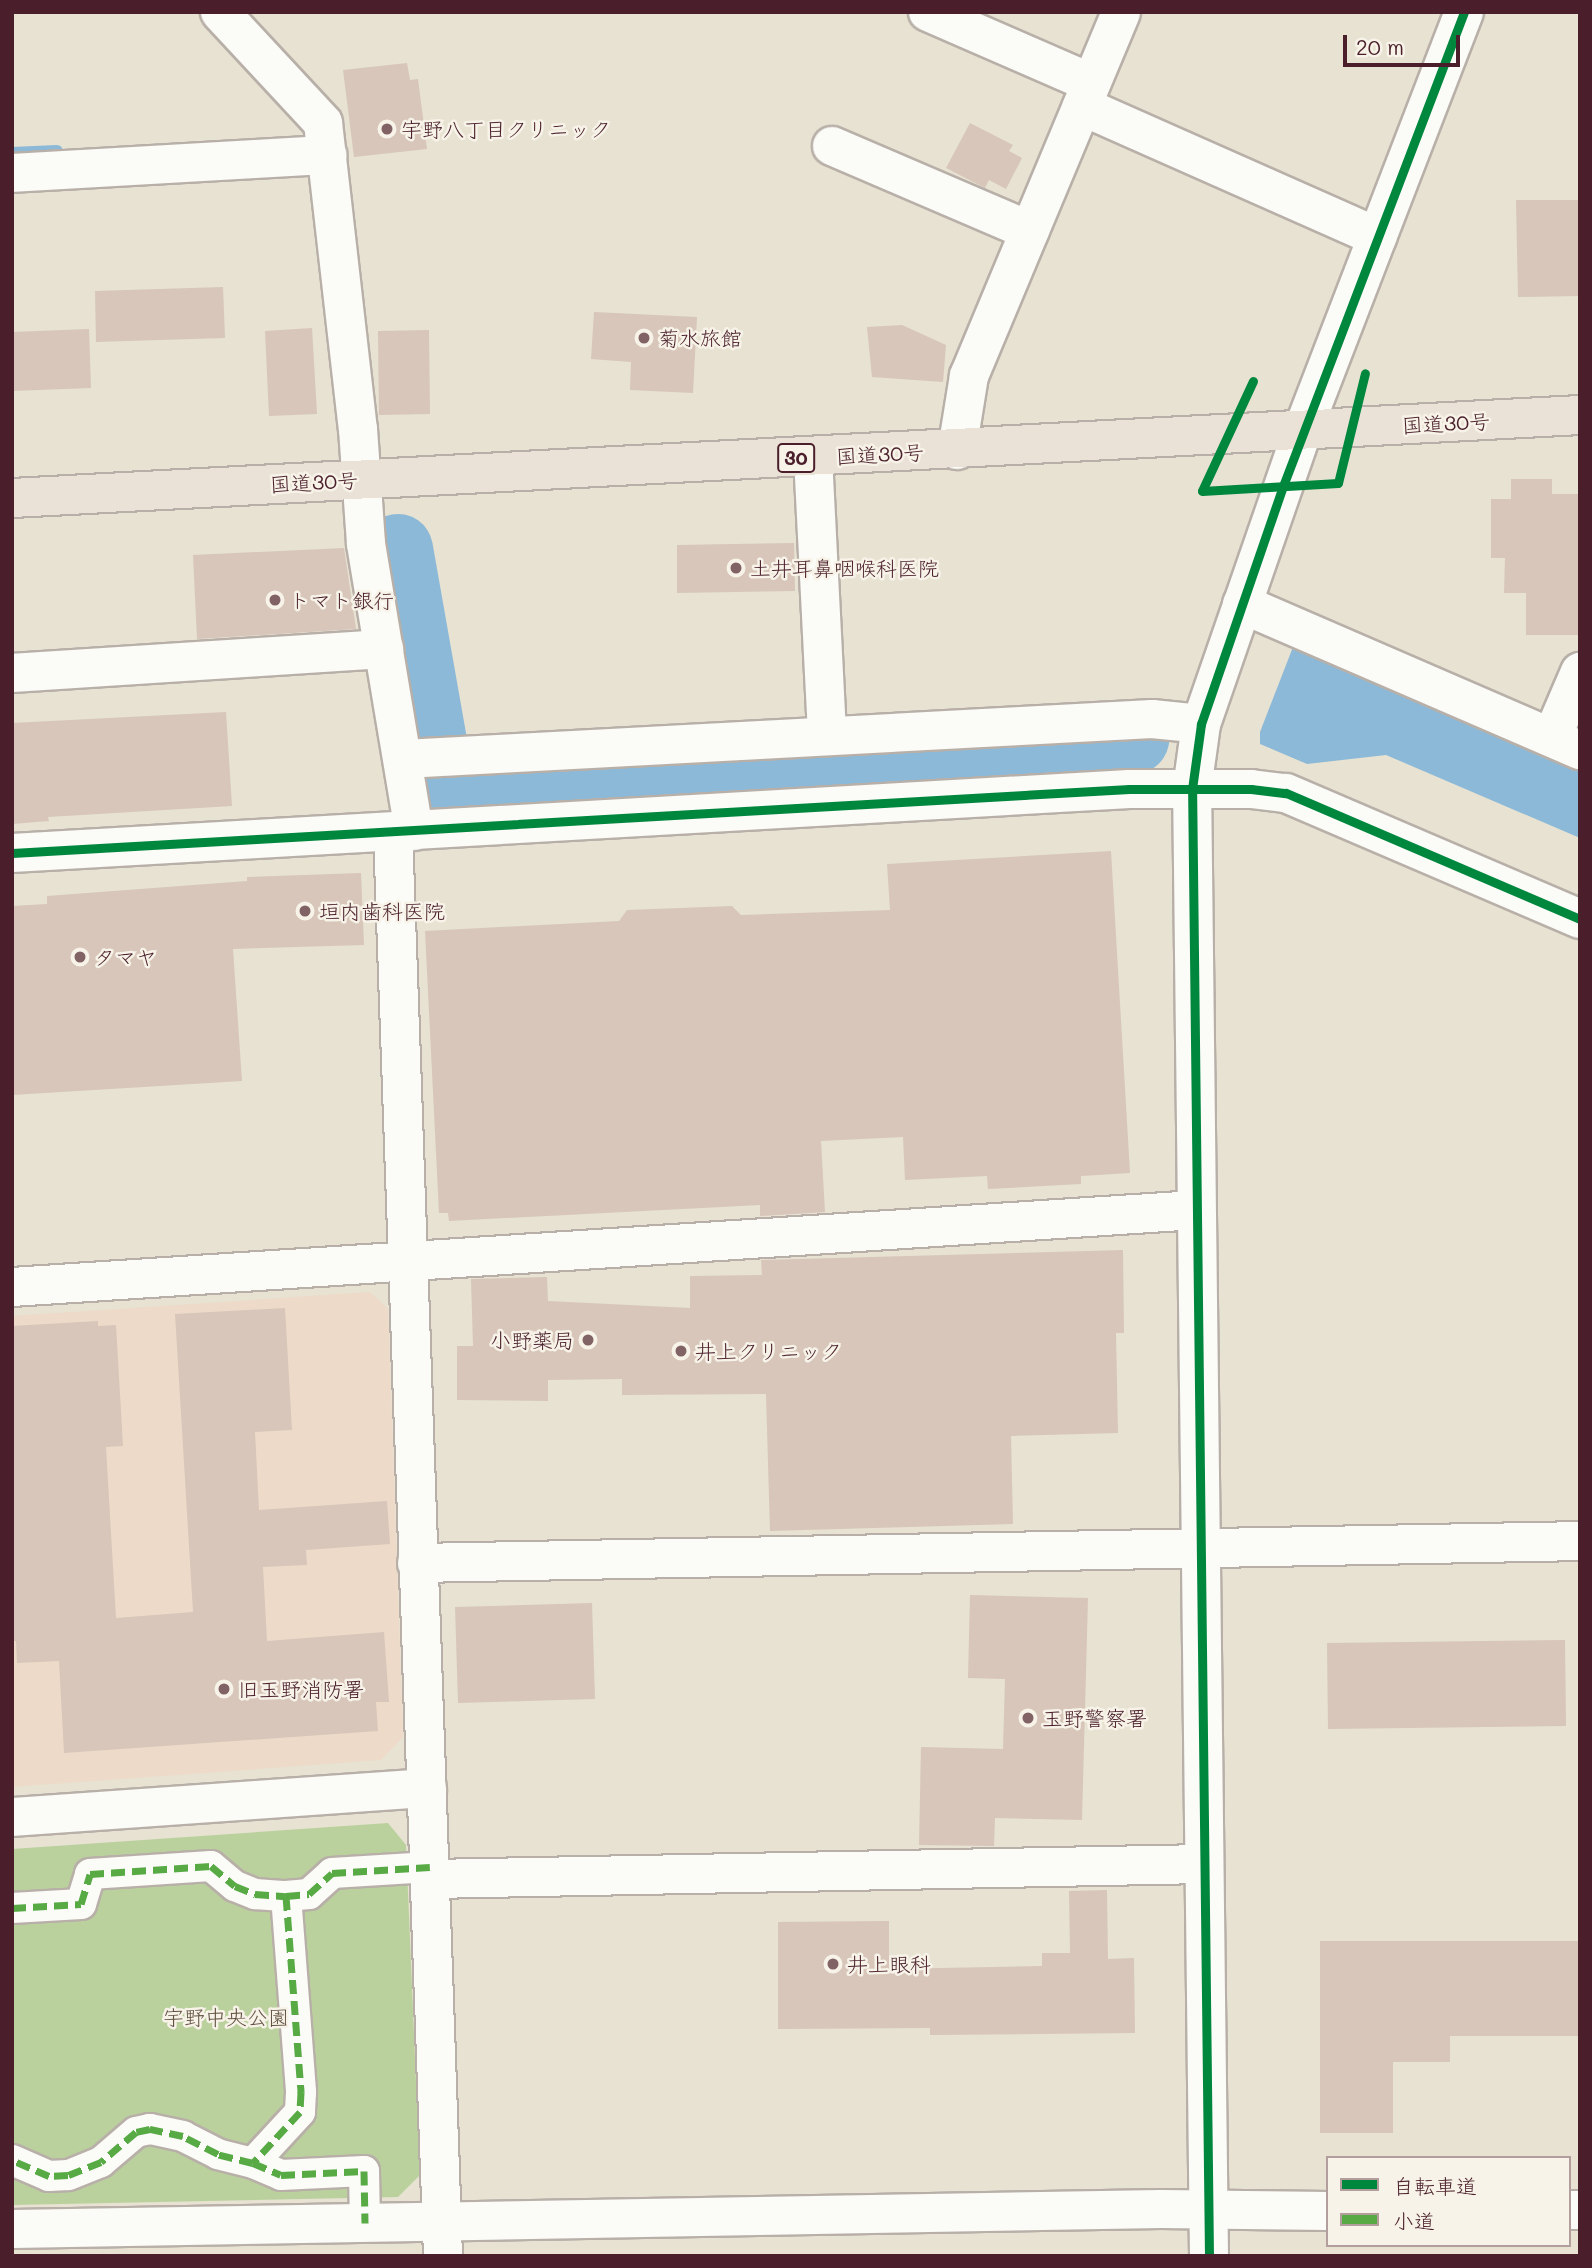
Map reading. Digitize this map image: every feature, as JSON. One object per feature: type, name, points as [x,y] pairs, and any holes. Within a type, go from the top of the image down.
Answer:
[{"type":"highway","name":"国道30号","points":[[12,498],[1302,432],[1580,415]]},
{"type":"street","points":[[220,12],[323,123],[362,479],[366,544],[384,649],[424,758],[403,831],[406,1262],[428,1788],[442,2239]]},
{"type":"street","points":[[928,12],[1086,94],[1377,237]]},
{"type":"street","points":[[957,450],[968,376],[1121,12]]},
{"type":"street","points":[[1209,2256],[1192,789],[1201,724],[1302,432],[1464,12]]},
{"type":"street","points":[[832,146],[1030,231]]},
{"type":"street","points":[[12,173],[327,155]]},
{"type":"street","points":[[813,457],[827,734]]},
{"type":"street","points":[[1242,604],[1566,743],[1580,672]]},
{"type":"street","points":[[12,673],[384,649]]},
{"type":"street","points":[[424,758],[827,734],[1152,719],[1201,724]]},
{"type":"street","points":[[12,853],[1192,789],[1286,793],[1580,919]]},
{"type":"street","points":[[12,1287],[1195,1209]]},
{"type":"street","points":[[417,1563],[1580,1541]]},
{"type":"street","points":[[12,1817],[428,1788]]},
{"type":"street","points":[[12,1908],[81,1903],[90,1874],[211,1866],[245,1890],[286,1896],[309,1894],[332,1873],[1204,1864]]},
{"type":"street","points":[[253,2163],[300,2112],[286,1896]]},
{"type":"street","points":[[12,2160],[49,2176],[68,2175],[101,2162],[136,2132],[150,2129],[183,2136],[218,2154],[253,2163],[281,2175],[364,2171],[365,2223]]},
{"type":"street","points":[[12,2229],[365,2223],[442,2239],[1209,2211],[1326,2211]]},
{"type":"shaded area","points":[[370,1292],[388,1309],[403,1737],[381,1760],[12,1787],[12,1316]]},
{"type":"green space","name":"宇野中央公園","points":[[388,1823],[406,1845],[420,2175],[398,2197],[12,2205],[12,1849]]},
{"type":"water","points":[[1293,647],[1580,769],[1580,838],[1386,755],[1307,764],[1260,744],[1260,732]]},
{"type":"building","name":"宇野八丁目クリニック","points":[[407,63],[410,80],[418,79],[427,149],[354,157],[343,70]]},
{"type":"building","points":[[970,123],[1013,145],[1009,151],[1022,158],[1006,189],[989,180],[985,188],[946,168]]},
{"type":"building","points":[[1516,200],[1580,200],[1580,296],[1518,297]]},
{"type":"building","points":[[223,287],[225,338],[96,342],[95,291]]},
{"type":"building","name":"菊水旅館","points":[[594,312],[697,317],[693,393],[630,390],[631,362],[591,359]]},
{"type":"building","points":[[902,325],[946,345],[943,382],[872,377],[867,327]]},
{"type":"building","points":[[312,328],[317,414],[269,416],[265,331]]},
{"type":"building","points":[[89,329],[91,388],[12,391],[12,332]]},
{"type":"building","points":[[429,330],[430,414],[379,415],[378,331]]},
{"type":"building","points":[[1511,479],[1552,479],[1552,494],[1580,494],[1580,635],[1526,635],[1526,593],[1504,593],[1505,558],[1491,558],[1491,499],[1511,499]]},
{"type":"building","name":"土井耳鼻咽喉科医院","points":[[794,543],[795,591],[677,593],[677,545]]},
{"type":"building","name":"トマト銀行","points":[[344,548],[356,629],[197,639],[193,555]]},
{"type":"building","points":[[226,712],[232,806],[48,817],[49,821],[12,824],[12,723]]},
{"type":"building","points":[[1111,851],[1130,1173],[1081,1176],[1081,1184],[988,1189],[987,1176],[905,1180],[903,1137],[821,1141],[825,1212],[760,1216],[760,1205],[449,1221],[448,1213],[439,1213],[425,931],[619,921],[627,910],[732,906],[741,915],[890,910],[887,864]]},
{"type":"building","points":[[361,873],[364,945],[233,949],[242,1081],[12,1095],[12,906],[47,904],[47,896],[247,881],[247,877]]},
{"type":"building","points":[[1123,1250],[1124,1333],[1116,1333],[1118,1433],[1011,1436],[1013,1524],[770,1531],[766,1394],[622,1395],[622,1379],[548,1380],[548,1401],[457,1400],[457,1346],[473,1346],[471,1279],[547,1277],[548,1301],[690,1308],[690,1276],[762,1275],[761,1260]]},
{"type":"building","points":[[285,1308],[292,1430],[255,1432],[259,1510],[387,1501],[390,1544],[306,1550],[307,1565],[263,1567],[267,1641],[384,1632],[389,1702],[376,1702],[378,1731],[64,1753],[59,1661],[17,1663],[16,1641],[12,1641],[12,1326],[98,1321],[98,1326],[116,1325],[123,1446],[106,1447],[116,1618],[193,1612],[175,1314]]},
{"type":"building","points":[[970,1595],[1088,1598],[1082,1820],[995,1818],[994,1846],[919,1845],[921,1747],[1003,1749],[1005,1679],[968,1678]]},
{"type":"building","points":[[592,1603],[595,1699],[458,1703],[455,1607]]},
{"type":"building","points":[[1565,1640],[1566,1726],[1328,1729],[1327,1643]]},
{"type":"building","points":[[1107,1890],[1108,1959],[1134,1958],[1135,2033],[930,2035],[930,2028],[778,2029],[778,1922],[889,1921],[889,1969],[1042,1966],[1042,1953],[1070,1953],[1069,1891]]},
{"type":"building","points":[[1320,1941],[1580,1941],[1580,2036],[1450,2036],[1450,2062],[1393,2062],[1393,2133],[1320,2133]]},
{"type":"waterway","points":[[12,153],[57,151]]},
{"type":"waterway","points":[[398,549],[440,787],[1097,746],[1134,739]]},
{"type":"marked path","points":[[12,1908],[81,1904],[90,1874],[211,1866],[235,1886],[255,1894],[286,1896],[301,2092],[300,2112],[253,2163],[218,2154],[183,2136],[150,2129],[136,2132],[101,2162],[68,2175],[49,2176],[12,2160]]},
{"type":"marked path","points":[[286,1896],[309,1894],[332,1873],[430,1867]]},
{"type":"marked path","points":[[253,2163],[281,2175],[364,2171],[365,2223]]},
{"type":"cycle path","points":[[1209,2256],[1192,789],[1201,724],[1283,486],[1464,12]]},
{"type":"cycle path","points":[[1253,381],[1202,491],[1338,483],[1365,373]]},
{"type":"cycle path","points":[[12,853],[1129,789],[1251,789],[1286,793],[1580,919]]},
{"type":"place","name":"宇野八丁目クリニック","points":[[387,129]]},
{"type":"place","name":"菊水旅館","points":[[644,338]]},
{"type":"place","name":"土井耳鼻咽喉科医院","points":[[736,568]]},
{"type":"place","name":"トマト銀行","points":[[275,600]]},
{"type":"place","name":"垣内歯科医院","points":[[305,911]]},
{"type":"place","name":"タマヤ","points":[[80,957]]},
{"type":"place","name":"小野薬局","points":[[588,1340]]},
{"type":"place","name":"井上クリニック","points":[[681,1351]]},
{"type":"place","name":"旧玉野消防署","points":[[224,1689]]},
{"type":"place","name":"玉野警察署","points":[[1028,1718]]},
{"type":"place","name":"井上眼科","points":[[833,1964]]}]
